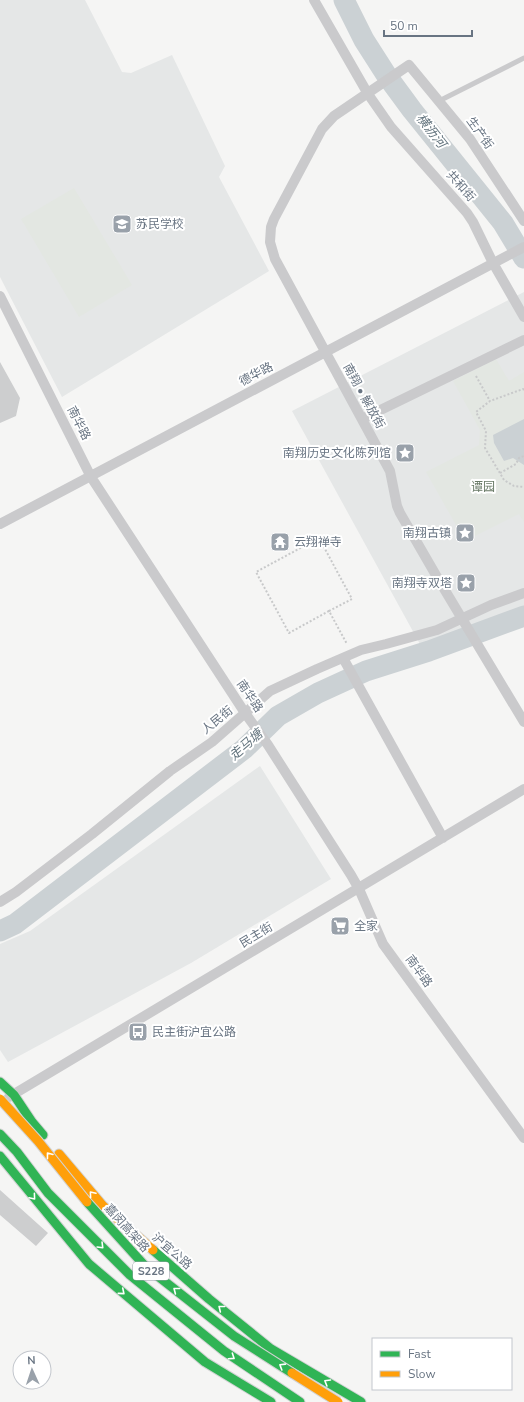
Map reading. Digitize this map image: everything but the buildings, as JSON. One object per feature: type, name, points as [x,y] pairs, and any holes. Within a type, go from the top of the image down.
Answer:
[{"type":"main road","name":"沪宜公路","points":[[0,1082],[14,1095],[32,1122],[103,1206],[209,1299],[271,1349],[360,1402]]},
{"type":"main road","name":"嘉闵高架路","points":[[0,1099],[38,1141],[80,1194],[145,1266],[234,1336],[338,1402]]},
{"type":"main road","name":"S228","points":[[0,1134],[17,1152],[48,1193],[130,1275],[224,1351],[300,1402]]},
{"type":"main road","points":[[0,1156],[89,1264],[205,1362],[271,1402]]},
{"type":"street","name":"共和街","points":[[314,0],[368,94],[391,127],[464,209],[473,222],[493,263],[524,317]]},
{"type":"street","name":"南翔 • 解放街","points":[[405,68],[334,116],[322,129],[274,219],[271,227],[270,242],[275,259],[390,471],[393,478],[395,498],[400,513],[524,722]]},
{"type":"street","name":"生产街","points":[[405,68],[440,101],[470,139],[524,221]]},
{"type":"street","name":"德华路","points":[[0,524],[524,247]]},
{"type":"street","name":"南华路","points":[[0,296],[91,477],[245,713],[268,745],[359,889],[383,944],[524,1138]]},
{"type":"street","points":[[362,419],[524,340]]},
{"type":"street","name":"人民街","points":[[0,902],[16,892],[92,834],[170,771],[226,730],[270,691],[361,650],[421,635],[462,619],[491,605],[524,594]]},
{"type":"street","points":[[343,658],[442,838]]},
{"type":"street","name":"民主街","points":[[0,1102],[524,790]]},
{"type":"lane","points":[[440,101],[524,58]]},
{"type":"path","points":[[470,366],[490,401]]},
{"type":"path","points":[[524,390],[523,389],[490,401],[476,412],[486,431],[485,448],[504,480],[514,486],[524,487]]},
{"type":"path","points":[[500,473],[516,464],[520,458],[524,456]]},
{"type":"path","points":[[319,538],[352,599],[329,611],[288,633],[256,572],[319,538]]},
{"type":"path","points":[[329,611],[353,654]]},
{"type":"shaded area","name":"苏民学校","points":[[0,0],[85,0],[122,72],[131,73],[172,55],[225,166],[219,177],[269,271],[62,397],[0,277]]},
{"type":"shaded area","points":[[524,292],[524,611],[421,646],[292,411]]},
{"type":"shaded area","points":[[524,419],[524,465],[513,458],[504,461],[494,443],[493,435]]},
{"type":"shaded area","points":[[260,766],[331,879],[191,963],[8,1062],[0,1050],[0,944],[30,931]]},
{"type":"green space","points":[[74,188],[132,285],[79,317],[21,219]]},
{"type":"green space","name":"谭园","points":[[496,359],[509,381],[524,372],[524,522],[519,514],[465,541],[426,472],[479,445],[480,430],[453,381]]},
{"type":"waterway","name":"横沥河","points":[[344,0],[364,40],[387,76],[412,110],[503,223],[524,258]]},
{"type":"waterway","name":"走马塘","points":[[0,931],[15,924],[244,749],[278,716],[318,693],[366,671],[429,651],[524,616]]},
{"type":"traffic: fast","points":[[0,1082],[14,1095],[32,1122],[43,1135]]},
{"type":"traffic: fast","points":[[0,1134],[17,1152],[48,1193],[130,1275],[224,1351],[300,1402]]},
{"type":"traffic: fast","points":[[0,1156],[89,1264],[205,1362],[271,1402]]},
{"type":"traffic: fast","points":[[87,1202],[145,1266],[234,1336],[292,1373]]},
{"type":"traffic: fast","points":[[153,1250],[209,1299],[271,1349],[361,1402]]},
{"type":"traffic: slow","points":[[0,1099],[38,1141],[87,1202]]},
{"type":"traffic: slow","points":[[59,1154],[103,1206],[153,1250]]},
{"type":"traffic: slow","points":[[292,1373],[338,1402]]},
{"type":"place","name":"苏民学校","points":[[122,224]]},
{"type":"place","name":"南翔历史文化陈列馆","points":[[405,453]]},
{"type":"place","name":"南翔古镇","points":[[465,533]]},
{"type":"place","name":"云翔禅寺","points":[[280,542]]},
{"type":"place","name":"南翔寺双塔","points":[[466,583]]},
{"type":"place","name":"全家","points":[[340,926]]},
{"type":"place","name":"民主街沪宜公路","points":[[138,1032]]}]
